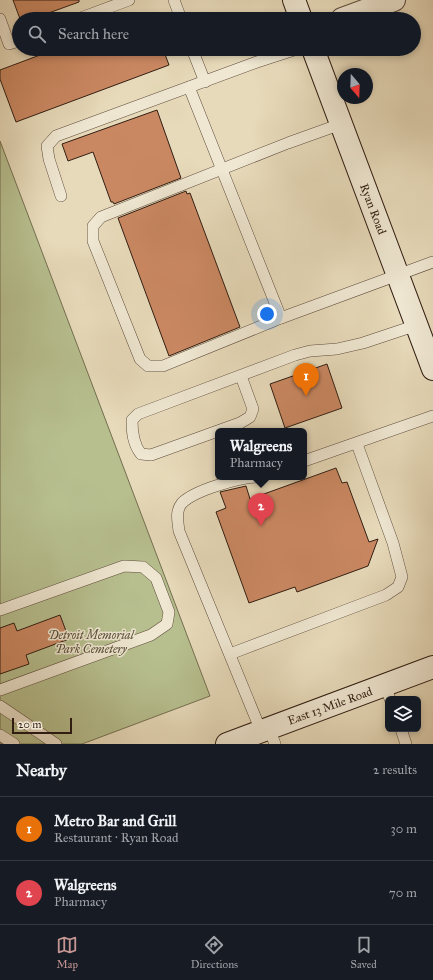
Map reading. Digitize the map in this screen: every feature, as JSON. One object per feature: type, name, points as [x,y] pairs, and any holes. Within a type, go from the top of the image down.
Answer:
[{"type":"main road","points":[[294,0],[298,12]]},
{"type":"main road","points":[[361,12],[394,0]]},
{"type":"main road","name":"Ryan Road","points":[[315,56],[417,325],[431,355]]},
{"type":"main road","name":"East 13 Mile Road","points":[[227,744],[268,734],[388,692],[433,667]]},
{"type":"lane","points":[[97,12],[129,0]]},
{"type":"lane","points":[[174,0],[178,12]]},
{"type":"lane","points":[[0,19],[9,44],[12,43]]},
{"type":"lane","points":[[195,56],[204,82]]},
{"type":"lane","points":[[61,196],[49,159],[47,146],[56,136],[276,56]]},
{"type":"lane","points":[[189,87],[281,318]]},
{"type":"lane","points":[[341,124],[288,143],[101,217],[93,226],[93,241],[140,359],[148,366],[163,366],[281,318],[433,262]]},
{"type":"lane","points":[[215,432],[151,455],[141,454],[136,448],[132,432],[132,420],[138,414],[295,355],[337,349],[363,343],[417,325]]},
{"type":"lane","points":[[226,428],[240,423],[250,416],[253,409],[241,376]]},
{"type":"lane","points":[[307,460],[357,444],[433,416]]},
{"type":"lane","points":[[230,654],[386,595],[398,587],[402,577],[393,543],[357,444]]},
{"type":"lane","points":[[238,480],[225,483],[193,496],[181,504],[177,516],[180,531],[230,654],[268,734]]},
{"type":"lane","points":[[0,610],[124,566],[143,567],[156,578],[169,612],[166,624],[151,635],[0,690]]},
{"type":"lane","points":[[0,706],[56,744]]},
{"type":"lane","points":[[402,732],[406,744]]},
{"type":"lane","points":[[0,735],[14,744]]},
{"type":"green space","name":"Detroit Memorial Park Cemetery","points":[[0,141],[210,696],[82,744],[0,744]]},
{"type":"building","points":[[13,0],[79,0],[79,2],[51,12],[17,12]]},
{"type":"building","points":[[37,56],[166,56],[169,65],[16,122],[0,79],[0,70]]},
{"type":"building","points":[[157,110],[181,178],[114,204],[111,202],[93,152],[68,161],[62,144]]},
{"type":"building","points":[[186,191],[187,194],[190,193],[240,327],[169,356],[118,218]]},
{"type":"building","points":[[327,364],[342,408],[285,428],[270,384]]},
{"type":"building","points":[[336,468],[342,483],[347,482],[369,542],[378,539],[368,566],[297,592],[295,587],[249,603],[216,512],[226,508],[220,492],[246,486],[250,499],[303,480],[307,480],[307,478]]},
{"type":"building","points":[[60,615],[69,639],[26,655],[29,664],[0,674],[0,628],[14,623],[17,631]]},
{"type":"place","name":"Metro Bar and Grill","points":[[306,396]]},
{"type":"place","name":"Walgreens","points":[[261,526]]}]
